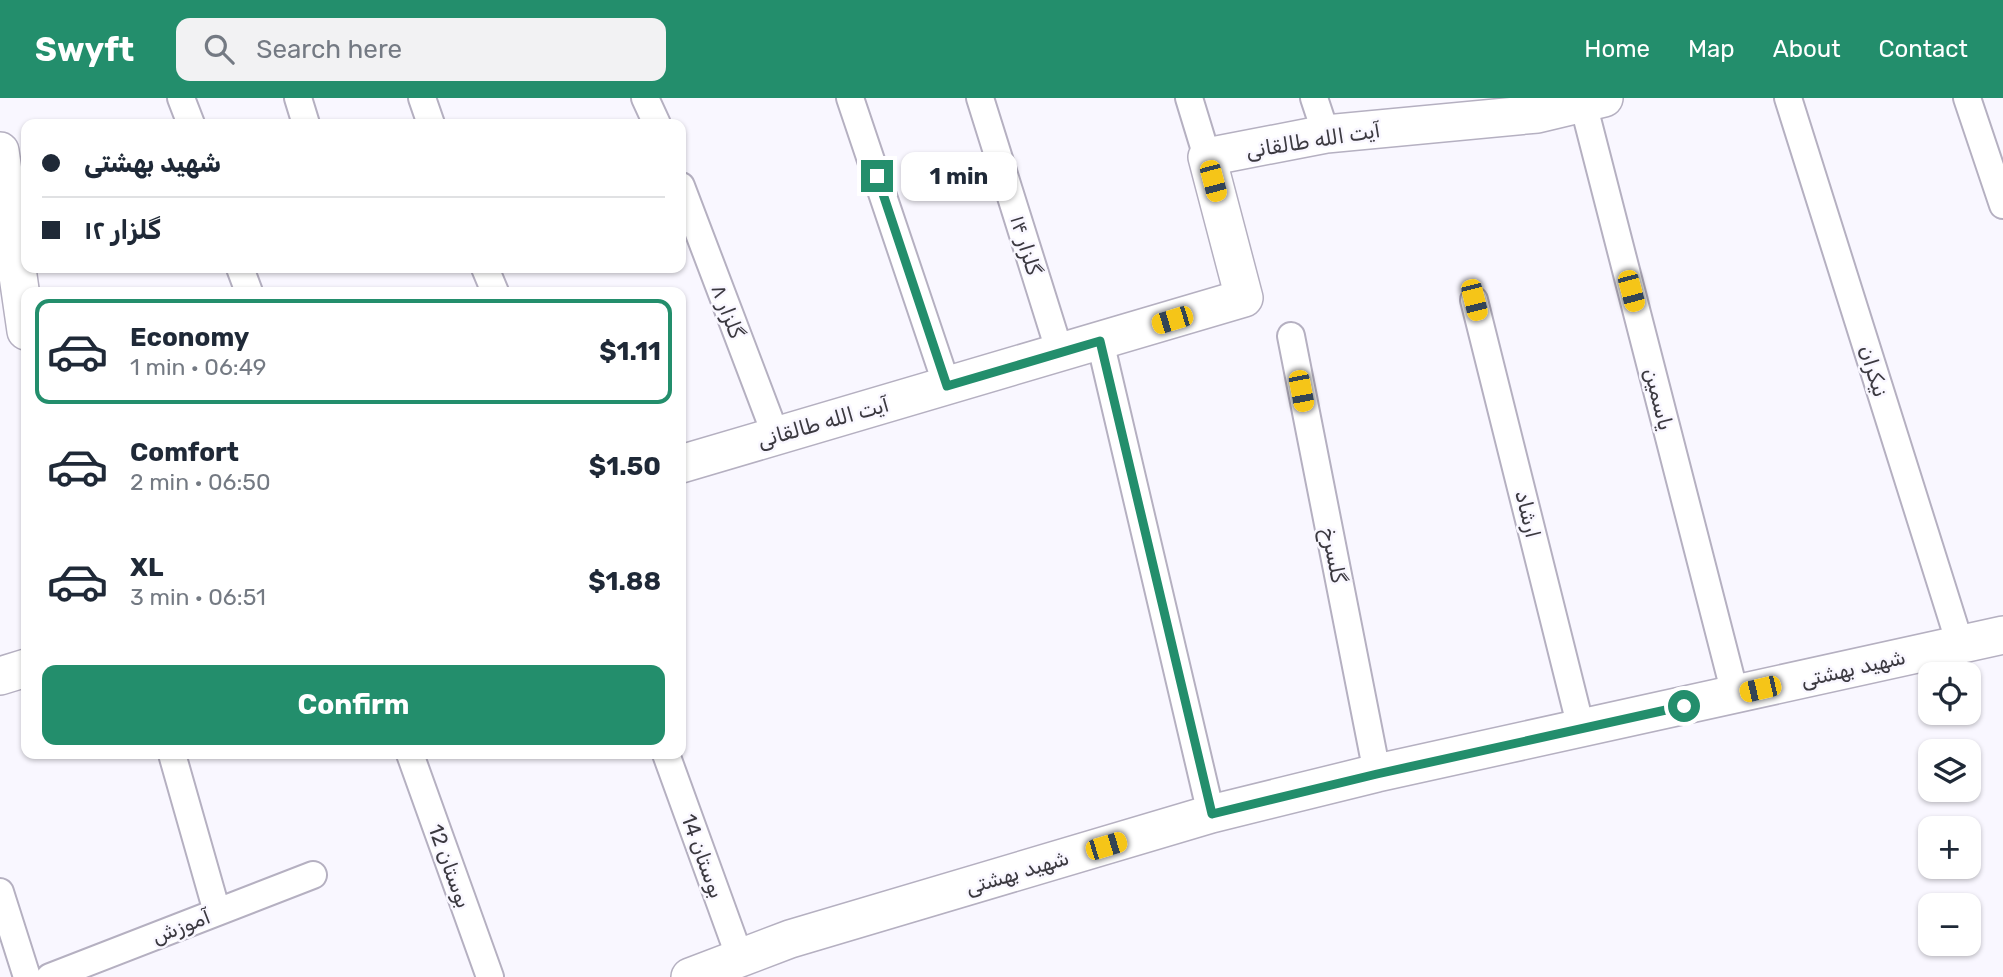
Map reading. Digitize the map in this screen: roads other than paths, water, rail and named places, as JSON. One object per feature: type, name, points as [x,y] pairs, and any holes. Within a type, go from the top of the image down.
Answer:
[{"type":"street","points":[[181,98],[189,119]]},
{"type":"street","points":[[298,98],[304,119]]},
{"type":"street","points":[[422,98],[429,119]]},
{"type":"street","points":[[645,98],[655,119]]},
{"type":"street","points":[[850,98],[947,386]]},
{"type":"street","name":"گلزار ۱۴","points":[[980,98],[1060,353]]},
{"type":"street","points":[[1189,98],[1207,157]]},
{"type":"street","points":[[1314,98],[1326,134]]},
{"type":"street","name":"نیکران","points":[[1788,98],[1960,644]]},
{"type":"street","points":[[1967,98],[2003,205]]},
{"type":"street","name":"آیت الله طالقانی","points":[[686,463],[1244,298],[1207,157],[1486,108],[1537,114],[1594,100]]},
{"type":"street","name":"یاسمین","points":[[1594,100],[1735,695]]},
{"type":"street","points":[[0,151],[21,296]]},
{"type":"street","name":"گلزار ۸","points":[[686,199],[776,436]]},
{"type":"street","name":"ارشاد","points":[[1474,300],[1581,728]]},
{"type":"street","name":"گلسرخ","points":[[1291,336],[1377,774]]},
{"type":"street","points":[[1100,341],[1212,814]]},
{"type":"street","name":"شهید بهشتی","points":[[690,977],[790,939],[1212,814],[1377,774],[2003,635]]},
{"type":"street","points":[[0,676],[21,669]]},
{"type":"street","points":[[173,759],[217,912]]},
{"type":"street","name":"بوستان 12","points":[[413,759],[490,977]]},
{"type":"street","name":"بوستان 14","points":[[668,759],[740,958]]},
{"type":"street","name":"آموزش","points":[[50,977],[313,874]]},
{"type":"street","points":[[0,892],[27,977]]}]
